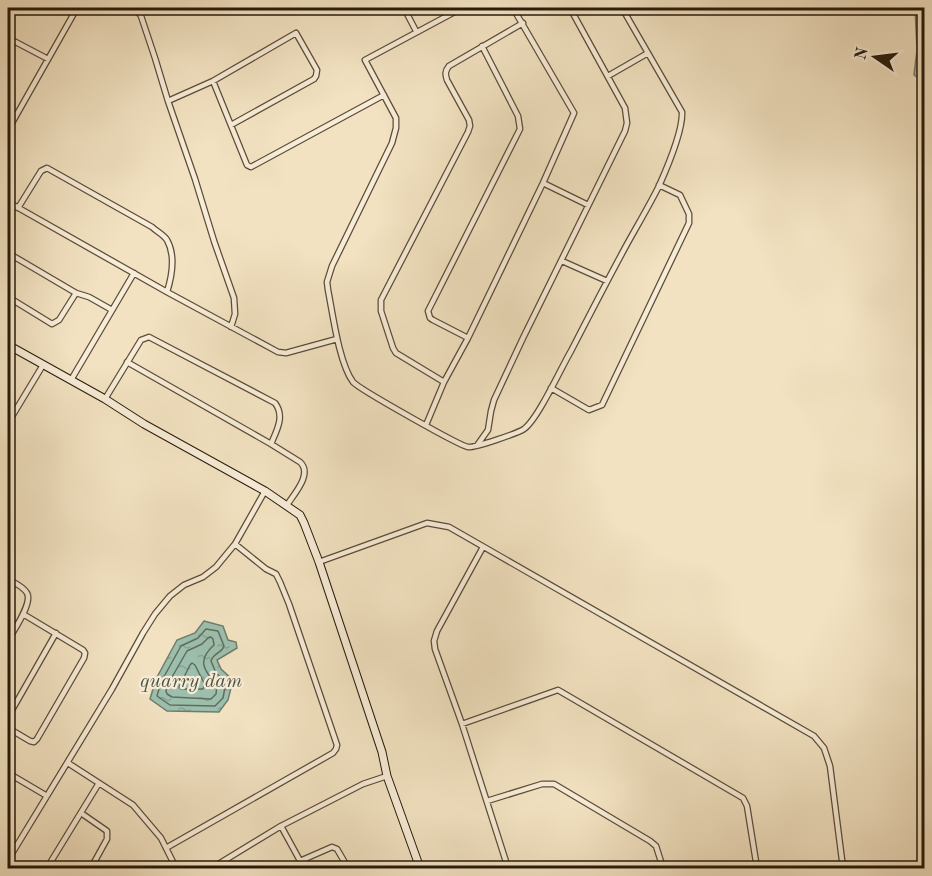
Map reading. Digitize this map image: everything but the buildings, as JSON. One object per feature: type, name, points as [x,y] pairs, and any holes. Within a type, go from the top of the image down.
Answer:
[{"type":"street","points":[[8,130],[77,8]]},
{"type":"street","points":[[135,8],[141,16],[234,298],[235,314],[231,327]]},
{"type":"street","points":[[404,8],[416,31]]},
{"type":"street","points":[[462,8],[365,60],[396,118],[396,128],[394,137],[332,266],[327,282],[337,339],[347,371],[354,384],[465,447],[516,434],[531,422],[659,185],[678,135],[681,112],[622,8]]},
{"type":"street","points":[[426,425],[444,382],[468,338],[543,183],[574,113],[513,8]]},
{"type":"street","points":[[478,444],[488,430],[494,400],[627,123],[625,108],[570,8]]},
{"type":"street","points":[[444,382],[396,353],[380,306],[381,300],[470,126],[447,80],[446,70],[449,66],[523,23]]},
{"type":"street","points":[[168,101],[213,81],[296,33],[317,70],[314,79],[231,125]]},
{"type":"street","points":[[8,39],[48,59]]},
{"type":"street","points":[[468,338],[430,318],[428,310],[520,129],[518,116],[482,46]]},
{"type":"street","points":[[608,76],[648,53]]},
{"type":"street","points":[[213,81],[247,165],[251,167],[384,95]]},
{"type":"street","points":[[18,208],[40,171],[47,168],[131,215],[166,238],[171,254],[172,274],[168,292]]},
{"type":"street","points":[[543,183],[588,205]]},
{"type":"street","points":[[551,388],[590,410],[602,405],[688,223],[689,214],[680,195],[659,185]]},
{"type":"street","points":[[8,202],[282,354],[337,339]]},
{"type":"street","points":[[8,253],[76,293],[89,297],[112,310]]},
{"type":"street","points":[[562,261],[608,281]]},
{"type":"street","points":[[71,380],[134,273]]},
{"type":"street","points":[[8,297],[52,324],[59,320],[76,293]]},
{"type":"street","points":[[105,399],[141,340],[149,337],[275,403],[279,411],[279,426],[271,444]]},
{"type":"street","points":[[8,345],[265,491],[300,515],[319,562],[382,752],[387,776],[420,868]]},
{"type":"street","points":[[127,362],[304,465],[305,476],[287,505]]},
{"type":"street","points":[[8,423],[43,365]]},
{"type":"street","points":[[8,860],[155,614],[170,596],[184,585],[203,577],[216,567],[235,544],[265,491]]},
{"type":"street","points":[[319,562],[427,523],[449,527],[814,736],[824,748],[830,766],[843,868]]},
{"type":"street","points":[[166,848],[333,753],[337,745],[289,604],[276,574],[266,569],[235,544]]},
{"type":"street","points":[[483,547],[437,631],[434,641],[508,868]]},
{"type":"street","points":[[8,579],[29,595],[29,601],[8,641]]},
{"type":"street","points":[[8,728],[34,742],[85,653],[57,633],[23,614]]},
{"type":"street","points":[[8,717],[57,633]]},
{"type":"street","points":[[462,724],[558,690],[743,798],[747,806],[757,868]]},
{"type":"street","points":[[68,763],[133,806],[161,838],[176,868]]},
{"type":"street","points":[[9,776],[47,796]]},
{"type":"street","points":[[212,868],[281,826],[363,784],[387,776]]},
{"type":"street","points":[[47,868],[99,783]]},
{"type":"street","points":[[487,801],[542,784],[554,784],[650,841],[656,846],[663,868]]},
{"type":"street","points":[[81,813],[106,831],[108,835],[91,868]]},
{"type":"street","points":[[281,826],[304,868]]},
{"type":"street","points":[[300,861],[332,847],[337,849],[348,868]]},
{"type":"water","points":[[915,8],[924,8],[924,82],[914,75],[917,50]]},
{"type":"water","name":"quarry dam","points":[[204,621],[223,626],[228,640],[236,642],[237,648],[217,660],[221,669],[233,680],[228,700],[219,712],[167,711],[150,699],[156,679],[177,640],[195,633]]}]
